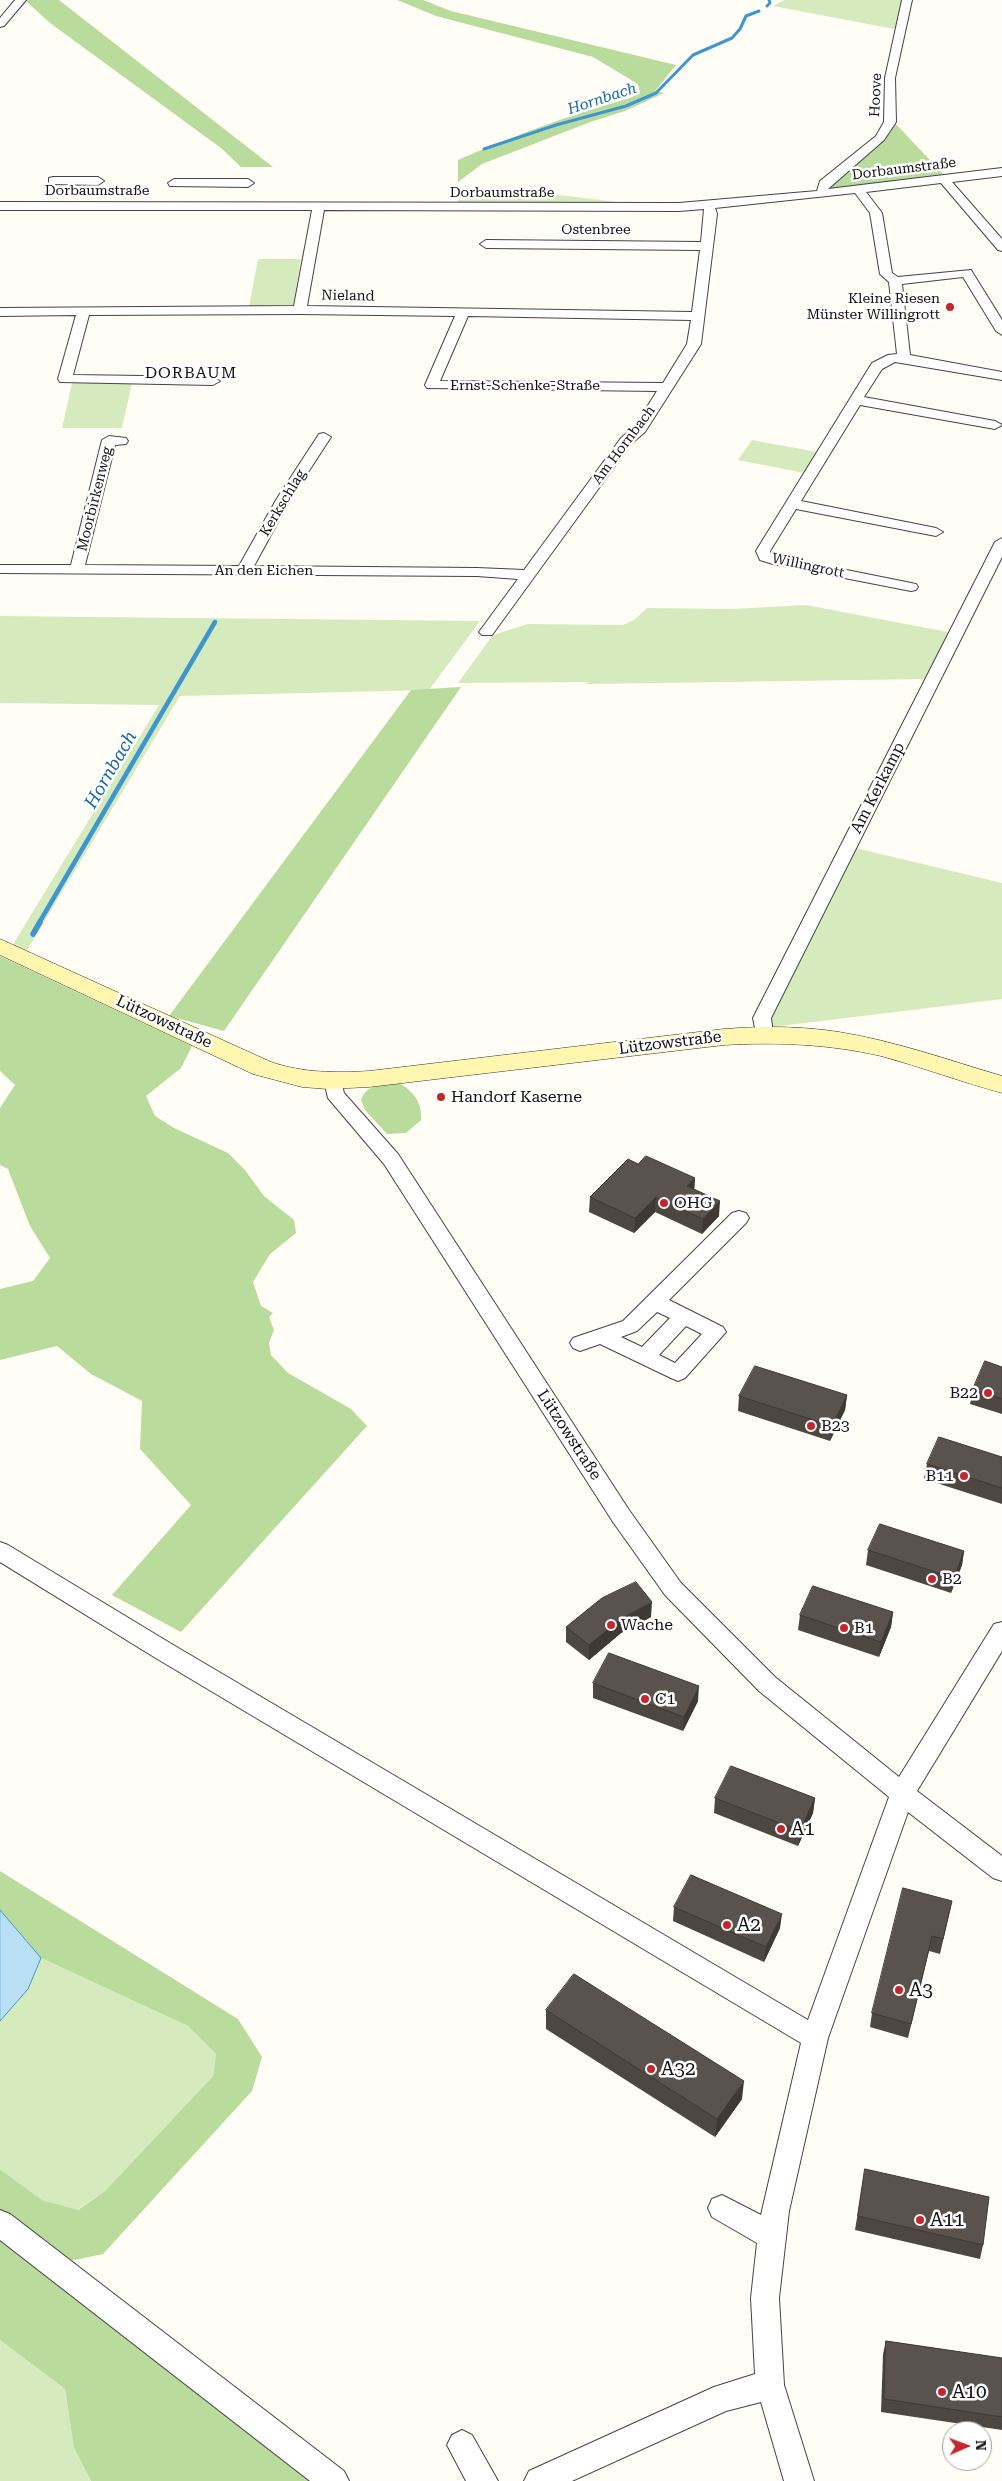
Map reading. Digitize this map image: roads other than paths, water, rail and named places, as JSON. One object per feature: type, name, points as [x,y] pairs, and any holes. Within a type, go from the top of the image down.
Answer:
[{"type":"street","points":[[0,24],[21,0]]},
{"type":"street","name":"Hoove","points":[[824,193],[822,189],[824,184],[880,138],[890,122],[890,78],[907,0]]},
{"type":"street","name":"Dorbaumstraße","points":[[0,206],[617,208],[709,206],[1002,172]]},
{"type":"street","points":[[944,179],[1002,247]]},
{"type":"street","points":[[53,181],[98,181]]},
{"type":"street","points":[[61,206],[72,181]]},
{"type":"street","points":[[179,206],[180,183],[248,183]]},
{"type":"street","points":[[858,189],[876,213],[886,274],[895,280],[967,273],[1002,331]]},
{"type":"street","name":"Am Hornbach","points":[[487,632],[626,441],[640,429],[694,344],[705,246],[711,214],[709,206]]},
{"type":"street","points":[[300,310],[319,207]]},
{"type":"street","name":"Ostenbree","points":[[486,244],[705,246]]},
{"type":"street","points":[[895,280],[904,358]]},
{"type":"street","name":"Nieland","points":[[0,312],[300,310],[696,316]]},
{"type":"street","points":[[83,312],[65,379],[213,381]]},
{"type":"street","name":"Ernst-Schenke-Straße","points":[[463,313],[432,385],[666,387]]},
{"type":"street","name":"Willingrott","points":[[911,587],[773,560],[765,557],[763,551],[877,366],[893,358],[904,358],[1002,376]]},
{"type":"street","points":[[856,400],[995,425]]},
{"type":"street","name":"Kerkschlag","points":[[244,570],[283,500],[324,437]]},
{"type":"street","name":"Moorbirkenweg","points":[[77,570],[109,440],[121,440]]},
{"type":"street","points":[[792,504],[936,532]]},
{"type":"street","name":"Am Kerkamp","points":[[764,1034],[762,1018],[1002,542]]},
{"type":"street","name":"An den Eichen","points":[[0,569],[505,572],[528,575]]},
{"type":"street","name":"Lützowstraße","points":[[0,946],[262,1068],[284,1076],[333,1082],[764,1034],[806,1036],[870,1046],[1002,1085]]},
{"type":"street","name":"Lützowstraße","points":[[333,1082],[335,1094],[391,1159],[622,1516],[673,1589],[767,1684],[902,1794],[1002,1870]]},
{"type":"street","points":[[655,1302],[716,1332],[678,1373],[645,1357],[590,1339],[630,1326],[739,1218]]},
{"type":"street","points":[[645,1357],[684,1316]]},
{"type":"street","points":[[0,1551],[170,1655],[815,2038]]},
{"type":"street","points":[[799,2481],[770,2385],[765,2298],[775,2211],[815,2038],[902,1794],[1002,1631]]},
{"type":"street","points":[[722,2208],[773,2237]]},
{"type":"street","points":[[0,2223],[334,2481]]},
{"type":"street","points":[[539,2481],[724,2397],[770,2385]]},
{"type":"street","points":[[462,2445],[483,2481]]},
{"type":"water","points":[[0,1910],[41,1958],[28,1989],[0,2021]]},
{"type":"waterway","name":"Hornbach","points":[[767,6],[770,3],[769,0]]},
{"type":"waterway","name":"Hornbach","points":[[484,149],[556,125],[626,106],[656,93],[693,55],[732,38],[740,29],[746,16],[759,11]]},
{"type":"waterway","name":"Hornbach","points":[[39,923],[215,622]]},
{"type":"waterway","name":"Hornbach","points":[[33,934],[40,922]]},
{"type":"place","name":"Kleine Riesen Münster Willingrott","points":[[950,307]]},
{"type":"place","name":"Handorf Kaserne","points":[[441,1097]]},
{"type":"place","name":"OHG","points":[[664,1203]]},
{"type":"place","name":"B22","points":[[988,1393]]},
{"type":"place","name":"B23","points":[[811,1426]]},
{"type":"place","name":"B11","points":[[964,1476]]},
{"type":"place","name":"B2","points":[[932,1579]]},
{"type":"place","name":"Wache","points":[[611,1625]]},
{"type":"place","name":"B1","points":[[844,1628]]},
{"type":"place","name":"C1","points":[[645,1699]]},
{"type":"place","name":"A1","points":[[781,1829]]},
{"type":"place","name":"A2","points":[[727,1925]]},
{"type":"place","name":"A3","points":[[899,1990]]},
{"type":"place","name":"A32","points":[[651,2069]]},
{"type":"place","name":"A11","points":[[920,2220]]},
{"type":"place","name":"A10","points":[[942,2392]]},
{"type":"district","name":"DORBAUM","points":[[191,373]]}]
